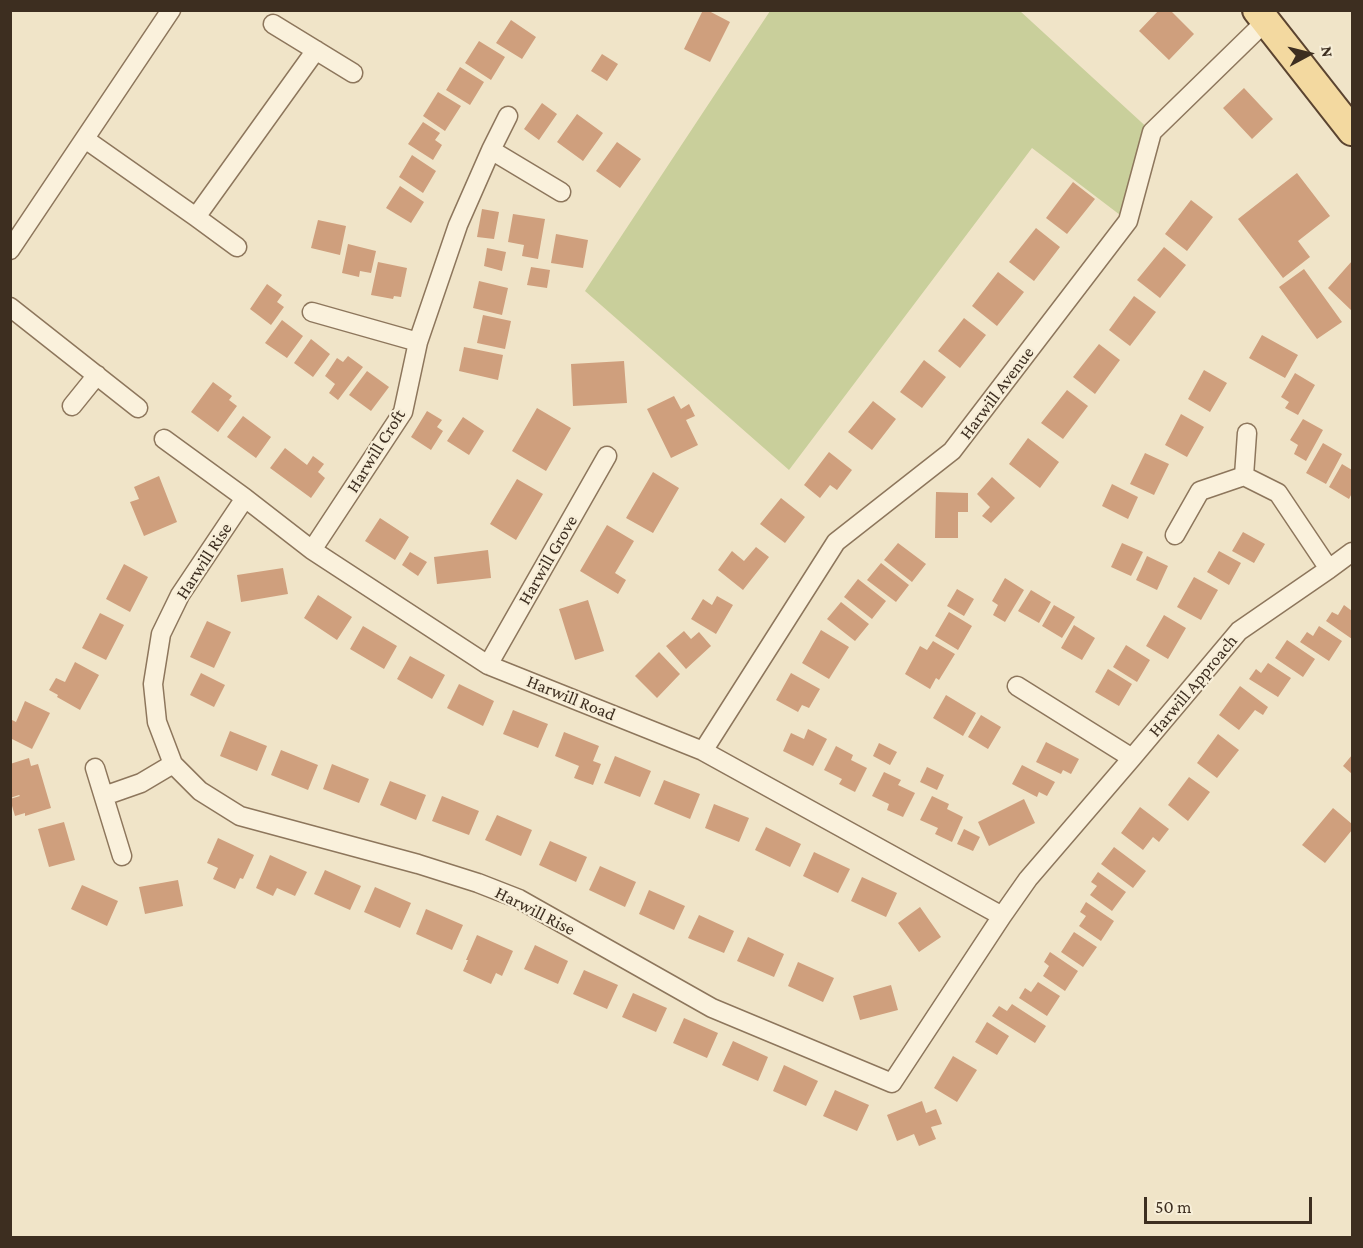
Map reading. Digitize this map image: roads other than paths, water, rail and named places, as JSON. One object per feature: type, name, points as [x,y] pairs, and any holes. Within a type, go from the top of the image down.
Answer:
[{"type":"main road","points":[[1262,16],[1353,131]]},
{"type":"street","points":[[10,250],[171,10]]},
{"type":"street","name":"Harwill Avenue","points":[[703,751],[836,542],[952,451],[1128,221],[1152,132],[1262,16]]},
{"type":"street","points":[[273,24],[353,73]]},
{"type":"street","points":[[196,217],[316,50]]},
{"type":"street","name":"Harwill Croft","points":[[312,550],[403,412],[418,342],[458,225],[508,116]]},
{"type":"street","points":[[85,139],[237,247]]},
{"type":"street","points":[[491,150],[561,192]]},
{"type":"street","points":[[10,307],[138,408]]},
{"type":"street","points":[[312,312],[418,342]]},
{"type":"street","points":[[72,406],[97,375]]},
{"type":"street","points":[[1244,476],[1247,433]]},
{"type":"street","name":"Harwill Road","points":[[164,439],[312,550],[488,664],[703,751],[1002,916]]},
{"type":"street","name":"Harwill Grove","points":[[488,664],[608,456]]},
{"type":"street","points":[[1175,535],[1200,491],[1244,476],[1278,493],[1329,569]]},
{"type":"street","name":"Harwill Rise","points":[[245,498],[180,595],[161,634],[153,684],[157,722],[173,764],[200,790],[240,816],[418,864],[519,899],[712,1008],[892,1083]]},
{"type":"street","name":"Harwill Approach","points":[[892,1083],[1028,879],[1239,631],[1353,552]]},
{"type":"street","points":[[1017,686],[1132,758]]},
{"type":"street","points":[[104,796],[141,783],[173,764]]},
{"type":"street","points":[[95,768],[122,856]]}]
